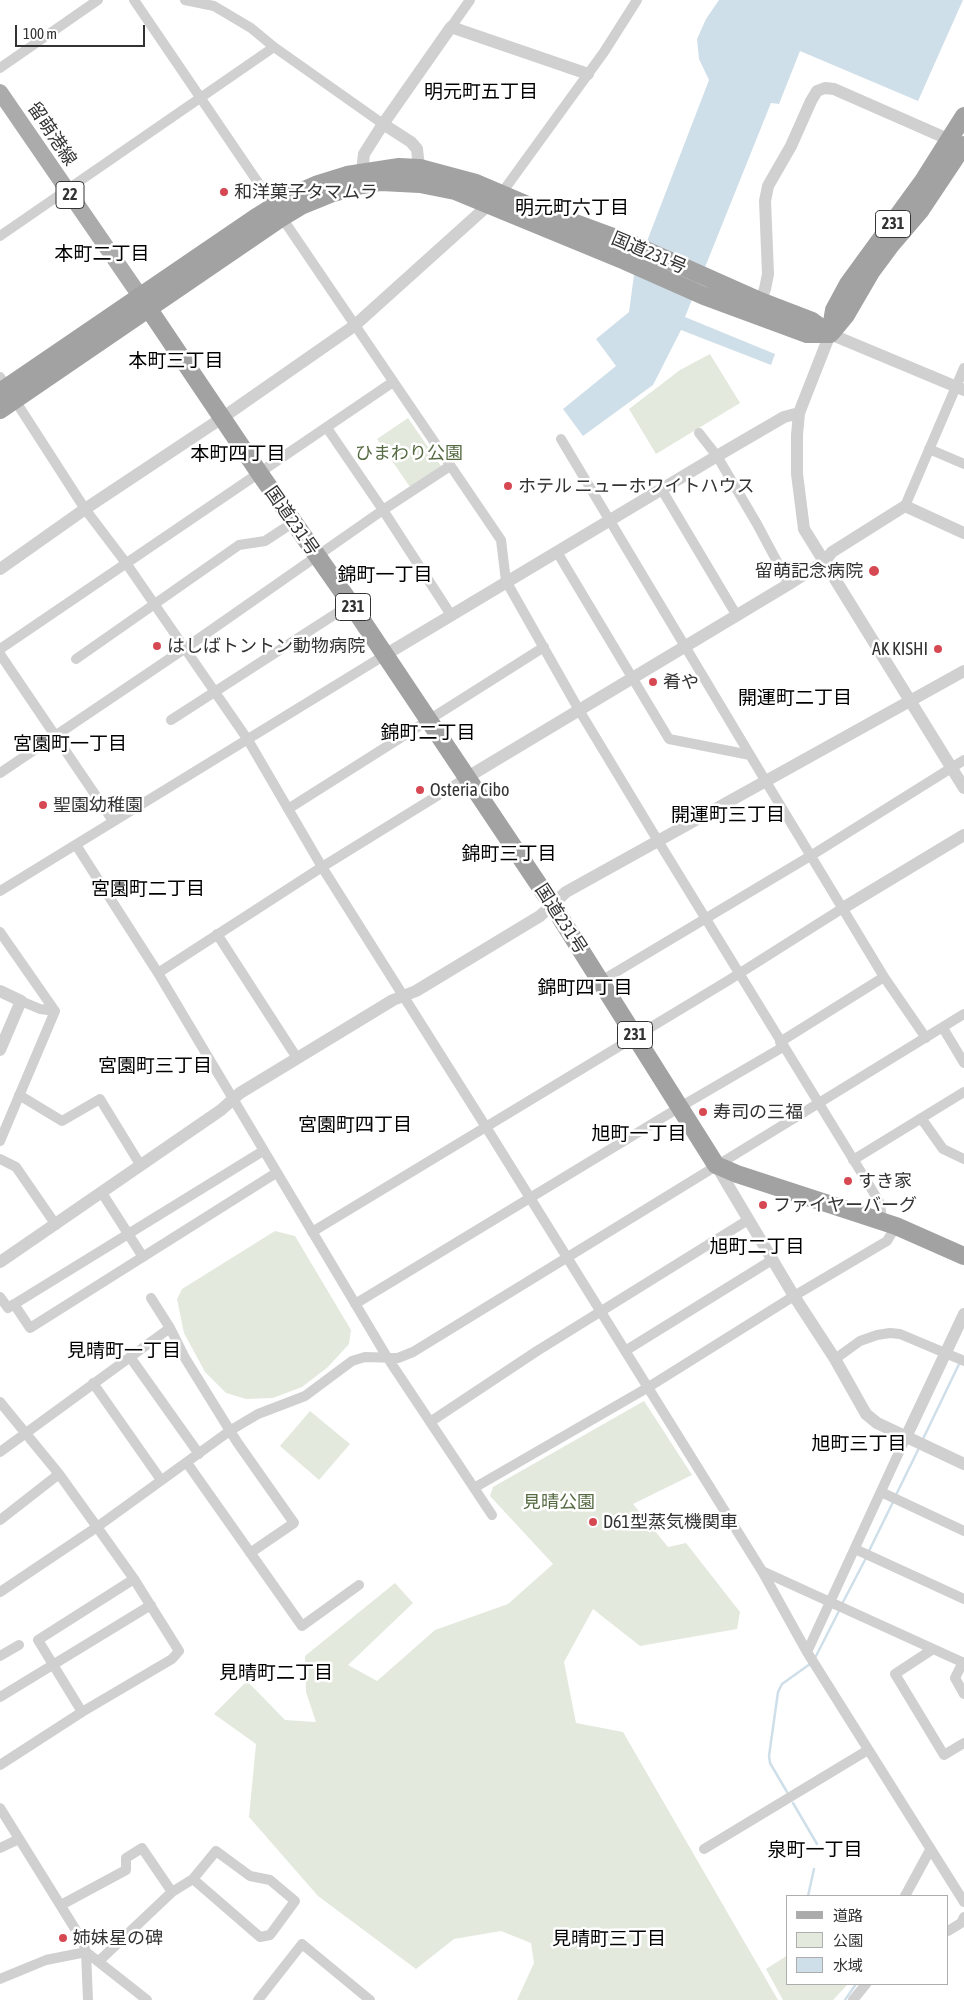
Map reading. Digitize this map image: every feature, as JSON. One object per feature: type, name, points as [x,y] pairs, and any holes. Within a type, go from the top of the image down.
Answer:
[{"type":"highway","name":"231","points":[[830,334],[846,315],[891,245],[920,211],[959,143],[964,116]]},
{"type":"highway","name":"国道231号","points":[[0,410],[6,389],[145,303],[318,184],[362,172],[399,168],[420,176]]},
{"type":"highway","name":"国道231号","points":[[277,212],[301,206],[333,193],[358,186],[420,176],[449,175],[625,261],[704,296],[807,334],[830,334]]},
{"type":"highway","name":"国道231号","points":[[496,199],[537,209],[632,244],[760,301],[812,321],[830,334]]},
{"type":"highway","name":"国道231号","points":[[145,303],[260,474],[351,604],[553,906],[716,1165]]},
{"type":"highway","points":[[716,1165],[737,1174],[889,1223],[964,1256]]},
{"type":"main road","name":"留萌港線","points":[[0,92],[145,303]]},
{"type":"street","points":[[0,68],[98,0]]},
{"type":"street","points":[[134,0],[501,540],[506,582],[579,710],[738,974],[880,1203],[889,1223],[887,1241],[794,1296],[647,1388],[474,1488]]},
{"type":"street","points":[[185,0],[214,6],[251,28],[274,47],[411,142],[417,149],[420,176]]},
{"type":"street","points":[[362,172],[364,154],[470,0]]},
{"type":"street","points":[[0,569],[354,326],[496,199],[588,74],[637,0]]},
{"type":"street","points":[[451,27],[588,74]]},
{"type":"street","points":[[0,236],[274,47]]},
{"type":"street","points":[[760,301],[765,290],[768,274],[765,201],[768,186],[791,146],[810,101],[817,91],[825,88],[834,89],[959,143]]},
{"type":"street","points":[[960,388],[830,334],[800,413],[796,435],[797,474],[804,529],[964,788]]},
{"type":"street","points":[[158,972],[466,778],[789,584],[824,562],[832,552],[905,506],[929,449],[960,388],[964,368]]},
{"type":"street","points":[[0,649],[260,474],[392,382]]},
{"type":"street","points":[[6,389],[85,509],[126,563],[248,740],[322,867],[531,1198],[762,1571],[807,1652],[964,1902]]},
{"type":"street","points":[[0,891],[609,520],[784,417],[800,413]]},
{"type":"street","points":[[327,428],[384,510],[451,615]]},
{"type":"street","points":[[700,433],[717,456],[757,524],[789,584]]},
{"type":"street","points":[[561,438],[765,781],[812,855],[884,976],[926,1038]]},
{"type":"street","points":[[929,449],[964,464]]},
{"type":"street","points":[[0,773],[450,466]]},
{"type":"street","points":[[662,490],[736,616]]},
{"type":"street","points":[[905,506],[964,532]]},
{"type":"street","points":[[76,658],[239,545],[265,540],[294,522]]},
{"type":"street","points":[[557,552],[669,739],[750,755]]},
{"type":"street","points":[[171,720],[351,604]]},
{"type":"street","points":[[288,808],[544,647]]},
{"type":"street","points":[[0,654],[113,821]]},
{"type":"street","points":[[0,1262],[221,1110],[240,1093],[393,1000],[416,991],[540,916],[566,892],[964,671]]},
{"type":"street","points":[[601,981],[706,920],[964,760]]},
{"type":"street","points":[[312,1232],[738,974],[964,834]]},
{"type":"street","points":[[76,845],[158,972],[232,1100],[387,1357],[492,1515]]},
{"type":"street","points":[[0,932],[55,1011]]},
{"type":"street","points":[[218,934],[297,1058]]},
{"type":"street","points":[[355,1304],[782,1044],[884,976]]},
{"type":"street","points":[[0,992],[40,1009],[55,1011]]},
{"type":"street","points":[[0,1050],[21,1001]]},
{"type":"street","points":[[0,1141],[55,1011]]},
{"type":"street","points":[[0,1592],[98,1527],[231,1430],[258,1414],[305,1396],[352,1362],[365,1357],[398,1358],[413,1352],[964,1014]]},
{"type":"street","points":[[942,1028],[964,1063]]},
{"type":"street","points":[[853,1160],[964,1092]]},
{"type":"street","points":[[19,1095],[62,1120],[100,1099],[140,1166]]},
{"type":"street","points":[[921,1118],[943,1149],[964,1159]]},
{"type":"street","points":[[0,1296],[8,1308],[263,1151]]},
{"type":"street","points":[[0,1159],[16,1167],[56,1225]]},
{"type":"street","points":[[716,1165],[794,1296],[835,1359],[866,1414],[877,1423],[906,1438],[964,1464]]},
{"type":"street","points":[[14,1304],[30,1328],[276,1173]]},
{"type":"street","points":[[102,1193],[144,1257]]},
{"type":"street","points":[[430,1422],[600,1311],[748,1220]]},
{"type":"street","points":[[625,1351],[772,1260]]},
{"type":"street","points":[[151,1298],[170,1328],[185,1358],[237,1442],[294,1523],[250,1553]]},
{"type":"street","points":[[807,1652],[964,1314]]},
{"type":"street","points":[[0,1452],[170,1328]]},
{"type":"street","points":[[835,1359],[860,1341],[890,1333],[900,1334],[964,1361]]},
{"type":"street","points":[[130,1357],[199,1454]]},
{"type":"street","points":[[94,1383],[161,1480]]},
{"type":"street","points":[[0,1764],[82,1712],[172,1660],[179,1651],[151,1605],[98,1527],[25,1432],[2,1409]]},
{"type":"street","points":[[186,1463],[302,1626],[359,1585]]},
{"type":"street","points":[[0,1520],[59,1474]]},
{"type":"street","points":[[881,1492],[964,1531]]},
{"type":"street","points":[[855,1549],[964,1599]]},
{"type":"street","points":[[762,1571],[829,1603],[964,1662],[955,1678],[964,1694]]},
{"type":"street","points":[[82,1712],[38,1640],[134,1580]]},
{"type":"street","points":[[0,1697],[151,1605]]},
{"type":"street","points":[[0,1656],[19,1645]]},
{"type":"street","points":[[932,1649],[895,1674],[944,1755],[964,1743]]},
{"type":"street","points":[[704,1849],[868,1750]]},
{"type":"street","points":[[0,1808],[82,1940],[86,1952],[88,2000]]},
{"type":"street","points":[[0,1848],[20,1839]]},
{"type":"street","points":[[61,1905],[126,1870],[126,1858],[142,1848],[172,1892]]},
{"type":"street","points":[[905,1895],[930,1850]]},
{"type":"street","points":[[99,1961],[172,1892],[193,1879],[216,1851],[250,1876],[270,1880],[295,1901],[270,1935],[260,1937],[193,1879]]},
{"type":"street","points":[[949,1930],[962,1923],[964,1918]]},
{"type":"street","points":[[258,2000],[302,1944],[370,2000]]},
{"type":"street","points":[[0,1979],[46,1960],[86,1952],[146,2000]]},
{"type":"street","points":[[856,1999],[865,1985]]},
{"type":"green space","points":[[710,354],[740,403],[656,454],[629,409],[680,370]]},
{"type":"green space","name":"ひまわり公園","points":[[408,418],[441,466],[410,487],[377,439]]},
{"type":"green space","points":[[275,1231],[295,1236],[351,1330],[349,1344],[328,1367],[302,1387],[273,1398],[246,1399],[226,1393],[205,1372],[184,1333],[177,1299],[182,1289]]},
{"type":"green space","name":"見晴公園","points":[[644,1401],[692,1475],[633,1504],[668,1547],[686,1543],[740,1612],[737,1629],[640,1646],[593,1609],[564,1662],[576,1723],[623,1732],[778,2000],[517,2000],[534,1963],[531,1943],[501,1931],[454,1939],[416,1969],[318,1896],[249,1817],[256,1744],[214,1714],[247,1681],[285,1720],[316,1722],[306,1692],[305,1656],[395,1583],[413,1603],[348,1665],[377,1681],[435,1630],[508,1604],[553,1564],[490,1496],[493,1487]]},
{"type":"green space","points":[[310,1411],[350,1444],[319,1480],[280,1446]]},
{"type":"green space","points":[[786,1956],[786,1985],[847,1985],[833,2000],[783,2000],[766,1969]]},
{"type":"water","points":[[719,0],[963,0],[918,101],[800,51],[779,104],[771,103],[685,317],[775,354],[771,365],[681,330],[653,385],[583,436],[563,409],[616,366],[596,339],[629,312],[634,275],[709,80],[699,59],[697,39],[706,19]]},
{"type":"waterway","points":[[922,1441],[960,1362]]},
{"type":"waterway","points":[[895,1497],[919,1448]]},
{"type":"waterway","points":[[868,1553],[893,1502]]},
{"type":"waterway","points":[[842,1604],[866,1558]]},
{"type":"waterway","points":[[815,1658],[840,1609]]},
{"type":"waterway","points":[[787,1792],[770,1763],[769,1756],[778,1692],[782,1684],[810,1664]]},
{"type":"waterway","points":[[793,1803],[817,1844]]},
{"type":"waterway","points":[[808,1895],[814,1869]]},
{"type":"waterway","points":[[845,2000],[855,1985]]},
{"type":"place","name":"和洋菓子タマムラ","points":[[224,192]]},
{"type":"place","name":"ホテル ニューホワイトハウス","points":[[508,486]]},
{"type":"place","name":"留萌記念病院","points":[[874,571]]},
{"type":"place","name":"はしばトントン動物病院","points":[[157,646]]},
{"type":"place","name":"AK KISHI","points":[[938,649]]},
{"type":"place","name":"肴や","points":[[653,682]]},
{"type":"place","name":"Osteria Cibo","points":[[420,790]]},
{"type":"place","name":"聖園幼稚園","points":[[43,805]]},
{"type":"place","name":"寿司の三福","points":[[703,1112]]},
{"type":"place","name":"すき家","points":[[848,1181]]},
{"type":"place","name":"ファイヤーバーグ","points":[[763,1205]]},
{"type":"place","name":"D61型蒸気機関車","points":[[593,1522]]},
{"type":"place","name":"姉妹星の碑","points":[[63,1938]]},
{"type":"district","name":"明元町五丁目","points":[[481,92]]},
{"type":"district","name":"明元町六丁目","points":[[572,208]]},
{"type":"district","name":"本町二丁目","points":[[102,254]]},
{"type":"district","name":"本町三丁目","points":[[176,361]]},
{"type":"district","name":"本町四丁目","points":[[238,454]]},
{"type":"district","name":"錦町一丁目","points":[[385,575]]},
{"type":"district","name":"開運町二丁目","points":[[795,698]]},
{"type":"district","name":"錦町二丁目","points":[[428,733]]},
{"type":"district","name":"宮園町一丁目","points":[[70,744]]},
{"type":"district","name":"開運町三丁目","points":[[728,815]]},
{"type":"district","name":"錦町三丁目","points":[[509,854]]},
{"type":"district","name":"宮園町二丁目","points":[[148,889]]},
{"type":"district","name":"錦町四丁目","points":[[585,988]]},
{"type":"district","name":"宮園町三丁目","points":[[155,1066]]},
{"type":"district","name":"宮園町四丁目","points":[[355,1125]]},
{"type":"district","name":"旭町一丁目","points":[[639,1134]]},
{"type":"district","name":"旭町二丁目","points":[[757,1247]]},
{"type":"district","name":"見晴町一丁目","points":[[124,1351]]},
{"type":"district","name":"旭町三丁目","points":[[859,1444]]},
{"type":"district","name":"見晴町二丁目","points":[[276,1673]]},
{"type":"district","name":"泉町一丁目","points":[[815,1850]]},
{"type":"district","name":"見晴町三丁目","points":[[609,1939]]}]
